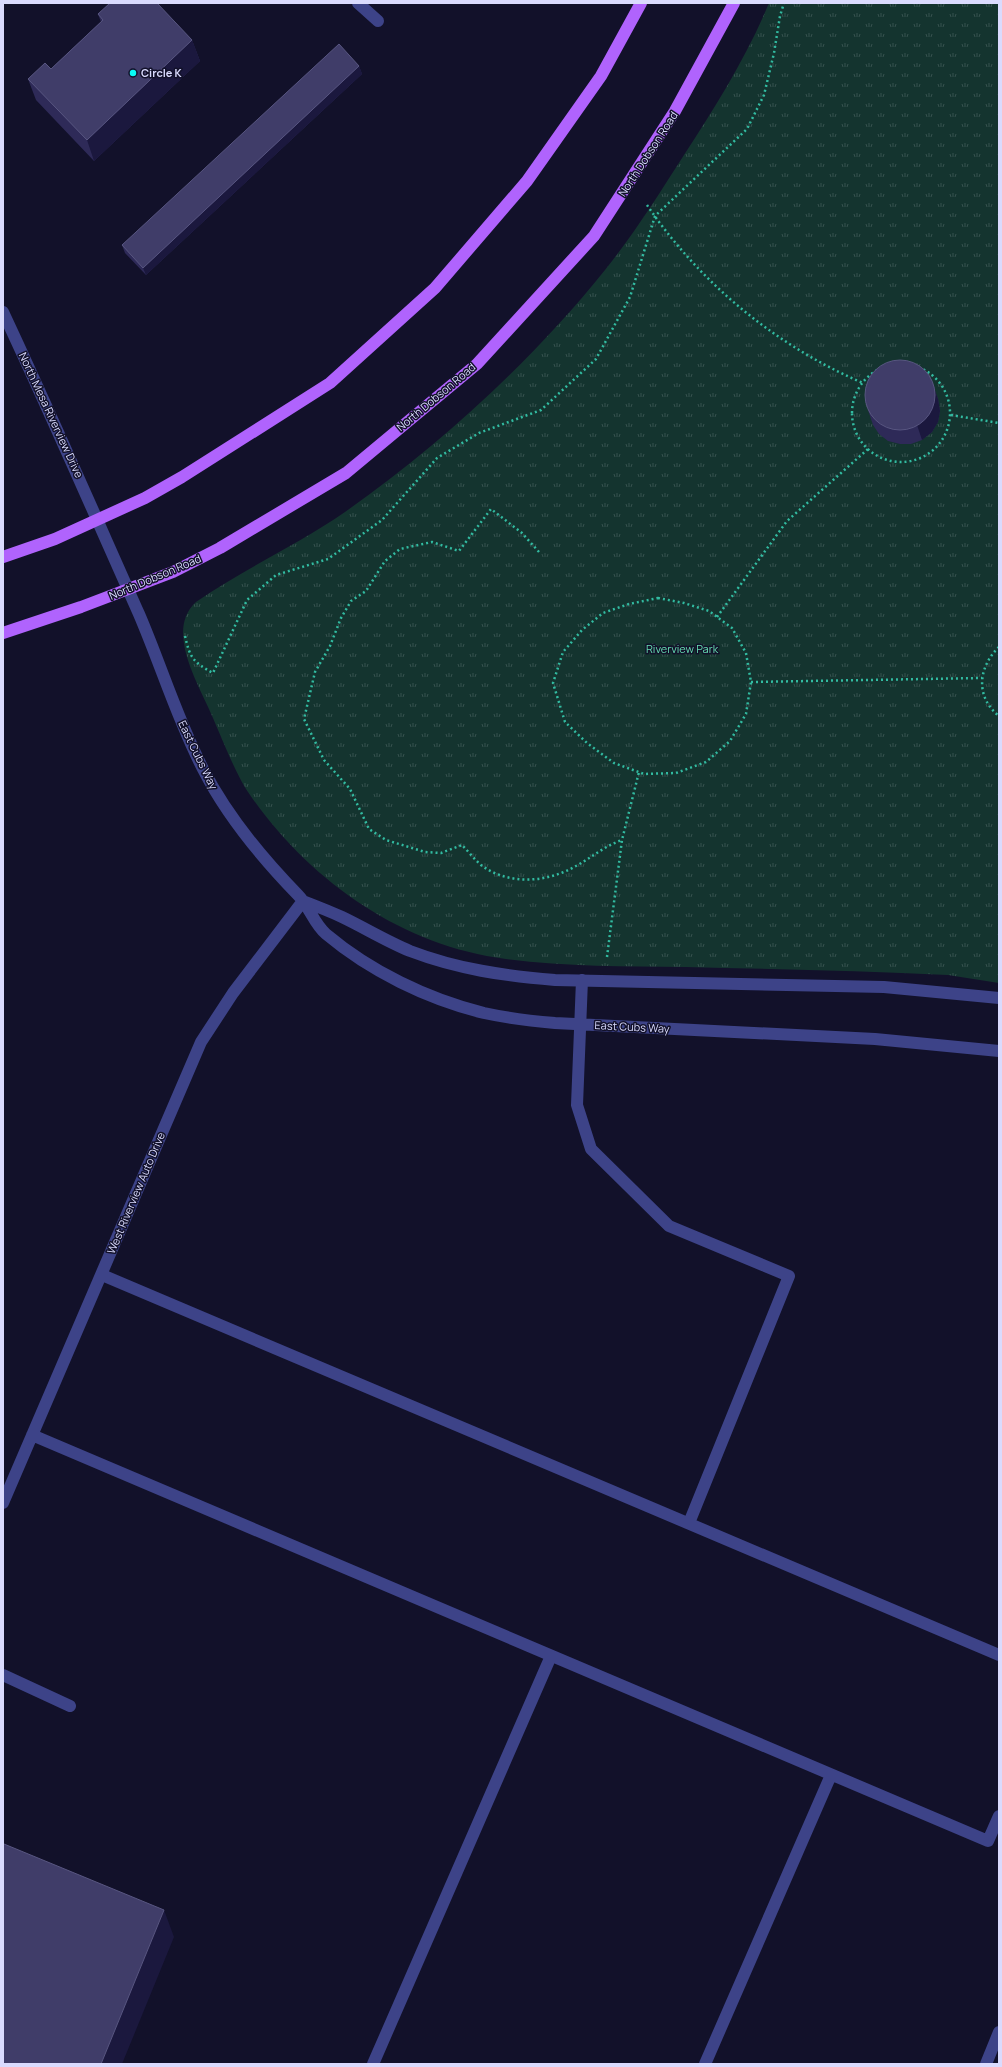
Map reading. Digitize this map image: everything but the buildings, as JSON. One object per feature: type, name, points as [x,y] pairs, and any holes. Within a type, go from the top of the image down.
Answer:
[{"type":"main road","points":[[3,557],[55,539],[145,498],[182,477],[330,383],[435,288],[527,181],[601,76],[641,3]]},
{"type":"main road","name":"North Dobson Road","points":[[3,633],[44,620],[172,572],[220,548],[346,473],[477,364],[594,236],[675,111],[734,3]]},
{"type":"street","points":[[358,3],[378,21]]},
{"type":"street","name":"North Mesa Riverview Drive","points":[[3,312],[128,589]]},
{"type":"street","name":"East Cubs Way","points":[[128,589],[183,727],[203,770],[227,811],[273,869],[303,901],[324,932],[365,962],[416,989],[483,1013],[519,1019],[579,1024],[875,1039],[999,1051]]},
{"type":"street","name":"East Cubs Way","points":[[303,901],[342,917],[410,950],[445,962],[481,971],[518,977],[582,980],[884,987],[999,998]]},
{"type":"street","name":"West Riverview Auto Drive","points":[[3,1503],[201,1042],[233,992],[303,901]]},
{"type":"street","points":[[582,980],[576,1105],[591,1149],[669,1226],[789,1276],[690,1523]]},
{"type":"street","points":[[102,1275],[999,1654]]},
{"type":"street","points":[[32,1435],[994,1844],[999,1816]]},
{"type":"street","points":[[372,2064],[551,1656]]},
{"type":"street","points":[[3,1676],[70,1706]]},
{"type":"street","points":[[705,2064],[831,1775]]},
{"type":"street","points":[[986,2064],[999,2032]]},
{"type":"path","points":[[185,636],[189,653],[196,664],[213,673],[247,600],[276,574],[328,559],[382,520],[437,458],[479,433],[540,410],[596,359],[630,297],[655,216],[747,129],[764,95],[784,3]]},
{"type":"path","points":[[647,205],[681,249],[747,314],[782,340],[839,373],[863,383]]},
{"type":"path","points":[[903,364],[918,367],[932,375],[942,386],[949,400],[950,415],[948,430],[940,444],[928,455],[913,461],[897,462],[881,458],[868,449],[859,438],[854,424],[852,410],[855,395],[863,383],[874,373],[888,366],[903,364]]},
{"type":"path","points":[[950,415],[999,423]]},
{"type":"path","points":[[717,617],[787,520],[868,449]]},
{"type":"path","points":[[539,552],[522,533],[491,509],[458,551],[432,542],[400,549],[386,561],[366,591],[351,601],[341,618],[330,646],[314,672],[304,720],[324,760],[350,790],[369,829],[386,840],[406,848],[440,853],[462,844],[481,865],[502,876],[521,880],[543,879],[572,868],[613,843],[622,840]]},
{"type":"path","points":[[658,598],[684,603],[709,611],[717,617],[732,628],[746,654],[751,682],[746,714],[730,741],[706,762],[676,773],[644,774],[614,763],[587,743],[565,722],[553,683],[563,652],[582,630],[603,613],[629,604],[658,598]]},
{"type":"path","points":[[999,647],[990,656],[983,669],[981,684],[984,698],[992,710],[999,716]]},
{"type":"path","points":[[751,682],[982,678]]},
{"type":"path","points":[[607,957],[622,840],[638,772]]},
{"type":"green space","name":"Riverview Park","points":[[769,3],[999,3],[999,983],[948,975],[817,970],[596,966],[528,962],[467,952],[430,940],[394,923],[360,903],[328,880],[298,853],[272,824],[243,785],[193,675],[184,643],[183,628],[187,614],[196,602],[327,524],[380,486],[450,430],[516,369],[547,337],[605,270],[646,214],[708,118],[751,42]]},
{"type":"place","name":"Circle K","points":[[133,73]]}]
